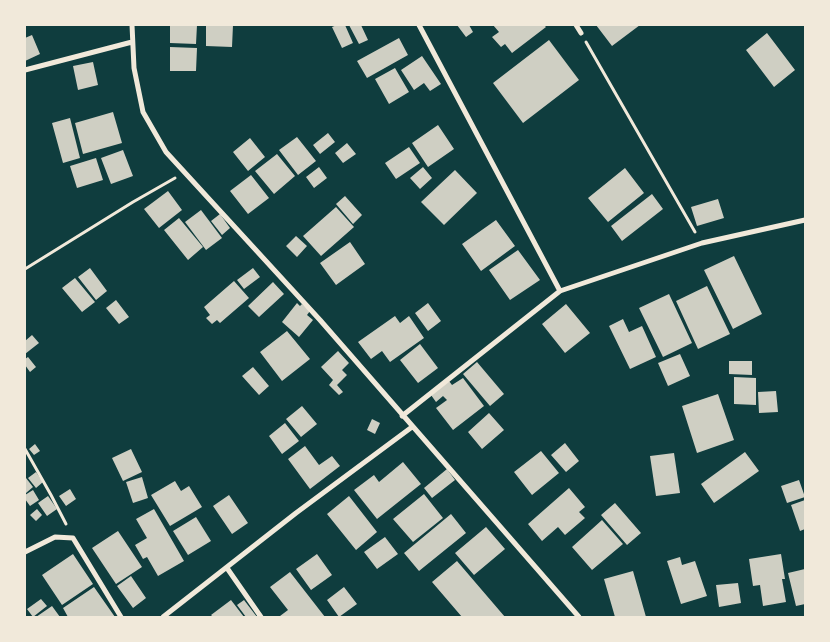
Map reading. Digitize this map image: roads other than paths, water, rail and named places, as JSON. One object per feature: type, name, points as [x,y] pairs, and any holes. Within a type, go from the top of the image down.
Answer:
[{"type":"street","points":[[132,25],[134,68],[143,112],[166,152],[320,320],[578,617]]},
{"type":"street","points":[[419,25],[560,291]]},
{"type":"street","points":[[576,25],[581,33]]},
{"type":"street","points":[[25,70],[132,42]]},
{"type":"street","points":[[402,416],[560,291],[702,242],[805,220]]},
{"type":"street","points":[[164,617],[296,513],[412,427]]},
{"type":"street","points":[[25,552],[55,536],[73,538],[121,617]]},
{"type":"street","points":[[227,568],[261,617]]}]
